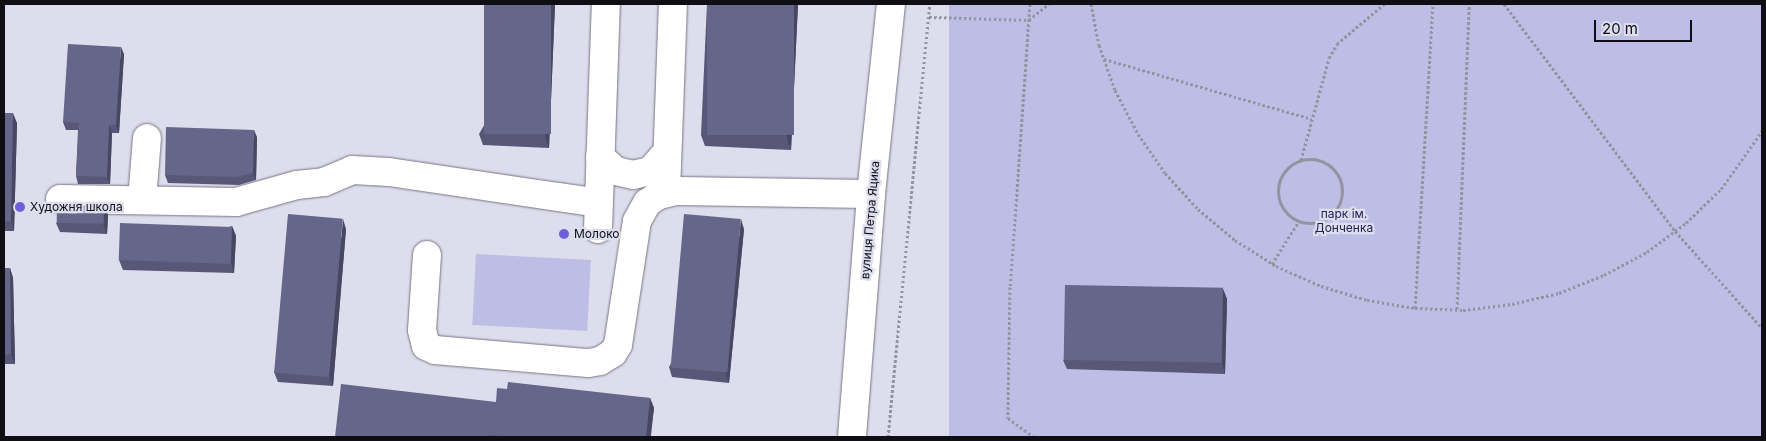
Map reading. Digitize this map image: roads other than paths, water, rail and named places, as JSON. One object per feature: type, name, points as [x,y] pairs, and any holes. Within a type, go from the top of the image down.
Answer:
[{"type":"street","points":[[60,199],[236,202],[297,185],[324,182],[352,170],[389,172],[598,216],[606,4]]},
{"type":"street","points":[[666,194],[674,4]]},
{"type":"street","name":"вулиця Петра Яцика","points":[[852,437],[872,194],[891,4]]},
{"type":"street","points":[[142,200],[147,138]]},
{"type":"street","points":[[600,157],[616,171],[633,174],[650,171],[667,152]]},
{"type":"street","points":[[428,255],[422,330],[426,346],[435,350],[588,363],[600,361],[613,353],[618,345],[637,221],[647,202],[676,191],[872,194]]},
{"type":"place","name":"Художня школа","points":[[20,207]]},
{"type":"place","name":"Молоко","points":[[564,234]]},
{"type":"park label","name":"парк ім. Донченка","points":[[1344,221]]}]
